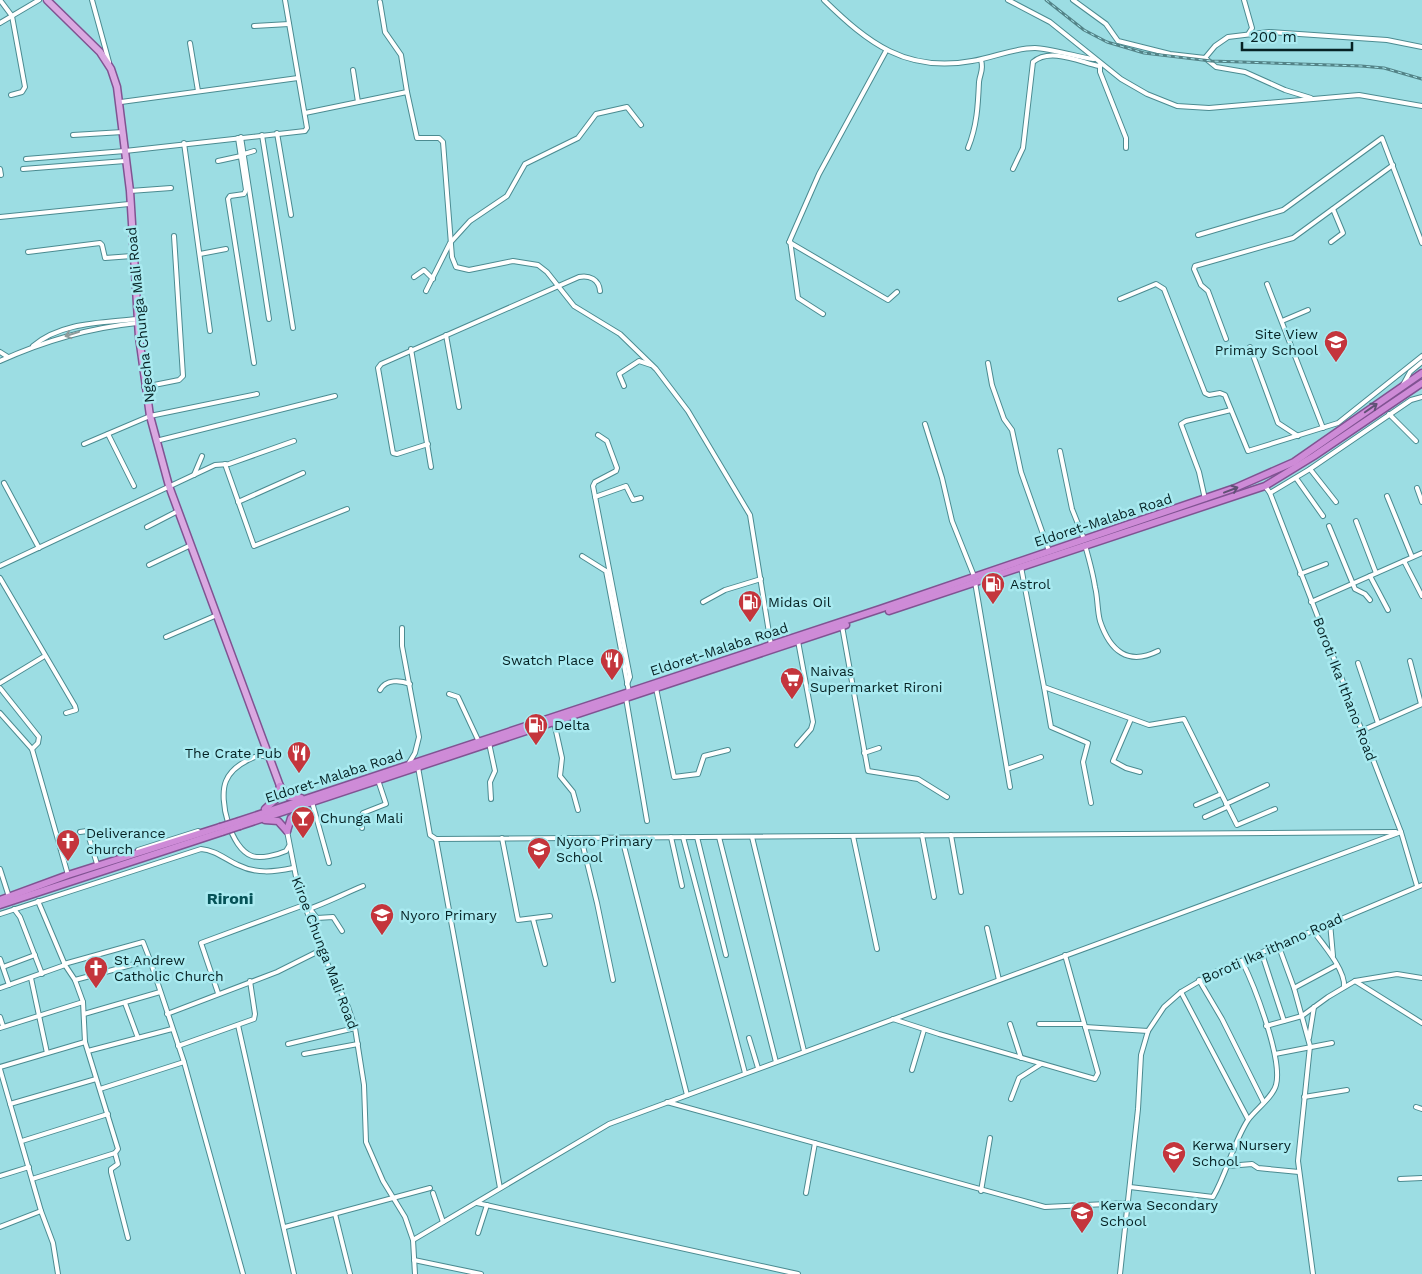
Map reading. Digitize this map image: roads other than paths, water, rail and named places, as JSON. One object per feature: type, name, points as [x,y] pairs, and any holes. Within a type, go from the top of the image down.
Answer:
[{"type":"highway","name":"Eldoret-Malaba Road","points":[[252,819],[310,802],[554,722],[771,645],[975,579],[1021,567],[1246,484],[1294,462],[1422,373]]},
{"type":"highway","name":"Eldoret-Malaba Road","points":[[0,900],[67,874],[240,823],[407,765],[627,695],[656,688],[798,641],[975,579],[1049,550],[1085,542],[1265,486],[1314,456],[1422,383]]},
{"type":"highway","points":[[280,786],[286,794],[294,798],[318,795]]},
{"type":"highway","points":[[252,819],[274,802],[280,786]]},
{"type":"highway","points":[[252,819],[274,820],[287,831],[294,814],[310,802]]},
{"type":"highway","name":"Eldoret-Malaba Road","points":[[0,905],[221,829]]},
{"type":"main road","name":"Ngecha Chunga Mali Road","points":[[47,0],[94,44],[111,69],[121,102],[124,151],[130,191],[129,204],[137,321],[144,387],[150,416],[169,486],[280,786]]},
{"type":"street","points":[[0,0],[12,16],[25,89],[11,95]]},
{"type":"street","points":[[0,23],[39,0]]},
{"type":"street","points":[[92,0],[111,69]]},
{"type":"street","points":[[26,159],[124,151],[306,130],[305,113],[285,0]]},
{"type":"street","points":[[824,0],[866,39],[886,51],[912,60],[940,64],[980,60],[1018,50],[1037,48],[1064,51],[1090,60],[1094,59]]},
{"type":"street","points":[[1008,0],[1050,22],[1099,65],[1126,138],[1126,148]]},
{"type":"street","points":[[1073,0],[1106,24],[1113,36],[1122,42],[1170,54],[1205,58],[1216,67],[1245,72],[1290,92],[1316,98]]},
{"type":"street","points":[[1244,0],[1252,28],[1247,34]]},
{"type":"street","points":[[380,2],[385,32],[398,48],[401,55],[417,138],[439,138],[443,142],[450,244],[454,264],[460,269],[470,270],[512,261],[527,262],[543,268],[581,312],[620,334],[653,366],[688,411],[752,519],[771,645]]},
{"type":"street","points":[[254,26],[289,24]]},
{"type":"street","points":[[1205,58],[1224,39],[1231,36],[1280,32],[1393,40],[1422,48]]},
{"type":"street","points":[[190,43],[198,91]]},
{"type":"street","points":[[823,314],[798,298],[789,242],[819,174],[886,51]]},
{"type":"street","points":[[1013,169],[1023,148],[1032,62],[1040,58],[1057,56],[1099,65],[1147,94],[1184,108],[1210,108],[1359,95],[1422,106]]},
{"type":"street","points":[[968,148],[978,115],[980,79],[983,68],[980,60]]},
{"type":"street","points":[[352,70],[358,102]]},
{"type":"street","points":[[121,102],[298,78]]},
{"type":"street","points":[[305,113],[407,92]]},
{"type":"street","points":[[426,291],[450,244],[470,220],[507,196],[525,164],[578,138],[594,115],[627,107],[641,125]]},
{"type":"street","points":[[74,135],[123,132]]},
{"type":"street","points":[[277,133],[291,215]]},
{"type":"street","points":[[262,135],[293,328]]},
{"type":"street","points":[[239,137],[269,319]]},
{"type":"street","points":[[1198,235],[1283,210],[1382,138],[1422,243]]},
{"type":"street","points":[[184,143],[210,331]]},
{"type":"street","points":[[218,161],[254,151]]},
{"type":"street","points":[[242,155],[245,193],[230,196],[228,199],[254,363]]},
{"type":"street","points":[[23,169],[125,160]]},
{"type":"street","points":[[1226,339],[1208,291],[1201,285],[1195,267],[1294,238],[1393,165]]},
{"type":"street","points":[[0,168],[1,175]]},
{"type":"street","points":[[130,191],[171,188]]},
{"type":"street","points":[[0,217],[129,204]]},
{"type":"street","points":[[1331,242],[1343,233],[1333,209]]},
{"type":"street","points":[[144,387],[179,380],[183,376],[174,236]]},
{"type":"street","points":[[789,242],[888,300],[897,292]]},
{"type":"street","points":[[28,252],[100,243],[105,258],[132,256]]},
{"type":"street","points":[[200,254],[226,249]]},
{"type":"street","points":[[414,277],[424,270],[433,279]]},
{"type":"street","points":[[428,444],[397,454],[393,452],[378,368],[381,364],[412,349],[559,288],[578,277],[589,276],[598,284],[600,291]]},
{"type":"street","points":[[1120,299],[1156,284],[1164,288],[1206,393],[1224,394],[1248,451],[1338,424],[1422,356]]},
{"type":"street","points":[[1267,284],[1323,428]]},
{"type":"street","points":[[1282,322],[1308,310]]},
{"type":"street","points":[[31,347],[42,338],[70,328],[137,321]]},
{"type":"street","points":[[0,361],[31,347],[83,331],[137,321]]},
{"type":"street","points":[[446,335],[459,407]]},
{"type":"street","points":[[1250,347],[1278,422],[1298,436]]},
{"type":"street","points":[[412,349],[431,467]]},
{"type":"street","points":[[0,352],[8,357]]},
{"type":"street","points":[[624,386],[619,374],[639,361],[653,366]]},
{"type":"street","points":[[1402,387],[1410,372],[1422,362]]},
{"type":"street","points":[[988,363],[991,383],[1004,418],[1012,430],[1020,468],[1049,550]]},
{"type":"street","points":[[84,444],[150,416],[257,394]]},
{"type":"street","points":[[156,441],[335,396]]},
{"type":"street","points":[[1270,492],[1310,470],[1411,400],[1422,397]]},
{"type":"street","points":[[1206,499],[1181,424],[1186,421],[1231,410]]},
{"type":"street","points":[[1389,414],[1416,441]]},
{"type":"street","points":[[925,424],[942,478],[952,521],[975,579],[1010,787]]},
{"type":"street","points":[[108,434],[134,486]]},
{"type":"street","points":[[598,436],[607,441],[617,469],[594,482],[630,677],[627,684]]},
{"type":"street","points":[[0,566],[215,464],[225,464],[294,442]]},
{"type":"street","points":[[1060,451],[1072,509],[1085,542],[1095,586],[1100,621],[1115,647],[1132,658],[1143,657],[1158,651]]},
{"type":"street","points":[[194,475],[202,456]]},
{"type":"street","points":[[225,464],[254,546],[347,509]]},
{"type":"street","points":[[1310,470],[1336,502]]},
{"type":"street","points":[[238,502],[302,473]]},
{"type":"street","points":[[1296,478],[1323,516]]},
{"type":"street","points":[[4,483],[39,548]]},
{"type":"street","points":[[596,497],[626,486],[634,500],[642,498]]},
{"type":"street","name":"Boroti Ika Ithano Road","points":[[1265,486],[1270,492],[1420,886]]},
{"type":"street","points":[[1417,488],[1422,502]]},
{"type":"street","points":[[1388,496],[1412,557]]},
{"type":"street","points":[[147,527],[178,511]]},
{"type":"street","points":[[1356,521],[1376,573]]},
{"type":"street","points":[[1329,526],[1352,584],[1355,589],[1365,594],[1370,600]]},
{"type":"street","points":[[149,565],[191,545]]},
{"type":"street","points":[[1311,602],[1422,553]]},
{"type":"street","points":[[582,556],[606,571],[627,684],[627,695],[647,821]]},
{"type":"street","points":[[1404,561],[1422,596]]},
{"type":"street","points":[[1300,574],[1326,564]]},
{"type":"street","points":[[1021,567],[1051,727],[1086,741],[1088,744],[1083,762],[1091,803]]},
{"type":"street","points":[[1370,576],[1388,610]]},
{"type":"street","points":[[0,578],[75,706],[76,710],[66,713]]},
{"type":"street","points":[[703,602],[725,590],[761,579]]},
{"type":"street","points":[[166,637],[217,615]]},
{"type":"street","points":[[842,626],[864,753],[870,772],[918,779],[947,797]]},
{"type":"street","points":[[402,628],[402,646],[410,684],[414,719],[419,737],[415,754],[407,765]]},
{"type":"street","points":[[797,745],[810,729],[813,722],[798,641]]},
{"type":"street","points":[[0,683],[43,657]]},
{"type":"street","points":[[1361,731],[1422,704],[1410,661]]},
{"type":"street","points":[[1358,663],[1378,723]]},
{"type":"street","points":[[380,690],[389,682],[402,681],[410,684]]},
{"type":"street","points":[[1044,687],[1152,726],[1184,719],[1238,826],[1275,809]]},
{"type":"street","points":[[0,688],[39,737],[38,743],[32,749]]},
{"type":"street","points":[[656,688],[674,777],[698,774],[704,756],[728,750]]},
{"type":"street","points":[[449,694],[458,697],[479,742]]},
{"type":"street","points":[[0,712],[32,749],[67,874],[200,830]]},
{"type":"street","points":[[1132,718],[1113,761],[1126,768],[1140,772]]},
{"type":"street","points":[[554,722],[562,758],[560,776],[573,792],[578,810]]},
{"type":"street","points":[[490,743],[495,771],[490,782],[491,798]]},
{"type":"street","points":[[864,753],[879,748]]},
{"type":"street","points":[[269,758],[261,755],[233,770],[223,790],[225,809],[237,845],[248,854],[256,857],[267,856],[286,851],[289,846]]},
{"type":"street","points":[[1007,769],[1041,757]]},
{"type":"street","points":[[418,767],[430,834],[436,839],[500,1188]]},
{"type":"street","points":[[362,828],[361,820],[364,814],[386,804],[378,780]]},
{"type":"street","points":[[1205,817],[1267,784]]},
{"type":"street","points":[[1196,805],[1221,794]]},
{"type":"street","points":[[310,802],[329,863]]},
{"type":"street","name":"Kiroe Chunga Mali Road","points":[[287,831],[293,868],[304,905],[308,909],[321,950],[348,1007],[355,1028],[364,1085],[366,1142],[373,1162],[405,1217],[413,1240],[415,1274]]},
{"type":"street","points":[[80,832],[87,832],[97,864]]},
{"type":"street","points":[[436,839],[1401,832]]},
{"type":"street","points":[[413,1240],[600,1128],[804,1051],[1401,832]]},
{"type":"street","points":[[922,835],[934,897]]},
{"type":"street","points":[[951,835],[962,892]]},
{"type":"street","points":[[752,836],[804,1051]]},
{"type":"street","points":[[853,836],[877,950]]},
{"type":"street","points":[[671,837],[682,886]]},
{"type":"street","points":[[683,837],[745,1073]]},
{"type":"street","points":[[696,837],[726,955]]},
{"type":"street","points":[[719,837],[776,1062]]},
{"type":"street","points":[[502,838],[518,920],[550,916]]},
{"type":"street","points":[[581,838],[613,980]]},
{"type":"street","points":[[622,838],[687,1095]]},
{"type":"street","points":[[0,914],[201,848],[209,850],[238,865],[260,872],[293,868]]},
{"type":"street","points":[[0,869],[9,897]]},
{"type":"street","points":[[342,931],[333,917],[317,918],[308,909],[332,902],[337,896],[363,886]]},
{"type":"street","name":"Boroti Ika ithano Road","points":[[1120,1274],[1142,1055],[1148,1032],[1164,1007],[1199,980],[1420,886]]},
{"type":"street","points":[[32,1179],[115,1153],[118,1149],[85,1042],[83,1002],[75,980],[65,964],[38,901]]},
{"type":"street","points":[[218,993],[201,943],[304,905]]},
{"type":"street","points":[[14,909],[20,917],[42,974]]},
{"type":"street","points":[[533,919],[545,964]]},
{"type":"street","points":[[1330,923],[1333,958]]},
{"type":"street","points":[[988,928],[999,980]]},
{"type":"street","points":[[1313,931],[1337,965],[1345,981],[1344,987]]},
{"type":"street","points":[[0,988],[65,964],[143,942],[184,1062],[243,1274]]},
{"type":"street","points":[[1279,947],[1294,988],[1310,1046],[1298,1161],[1313,1274]]},
{"type":"street","points":[[167,1014],[276,972],[321,950]]},
{"type":"street","points":[[1262,954],[1284,1021]]},
{"type":"street","points":[[3,967],[35,955]]},
{"type":"street","points":[[893,1019],[924,1030],[1096,1079],[1098,1073],[1065,955]]},
{"type":"street","points":[[0,959],[9,985]]},
{"type":"street","points":[[75,980],[150,960]]},
{"type":"street","points":[[1130,1187],[1213,1197],[1248,1119],[1276,1087],[1275,1054],[1253,983],[1242,961]]},
{"type":"street","points":[[1294,988],[1337,965]]},
{"type":"street","points":[[1266,1026],[1302,1016],[1354,982],[1397,974],[1422,978]]},
{"type":"street","points":[[30,978],[47,1053]]},
{"type":"street","points":[[1199,980],[1222,1019],[1263,1101]]},
{"type":"street","points":[[178,1046],[255,1017],[250,981]]},
{"type":"street","points":[[1354,982],[1422,1023]]},
{"type":"street","points":[[84,1014],[160,992]]},
{"type":"street","points":[[1181,992],[1248,1119]]},
{"type":"street","points":[[0,1017],[2,1027],[83,1002]]},
{"type":"street","points":[[126,1003],[138,1038]]},
{"type":"street","points":[[1308,1041],[1314,1007]]},
{"type":"street","points":[[1010,1024],[1021,1058]]},
{"type":"street","points":[[1039,1024],[1085,1025],[1148,1032]]},
{"type":"street","points":[[238,1025],[285,1227],[294,1274]]},
{"type":"street","points":[[288,1044],[355,1028]]},
{"type":"street","points":[[88,1051],[172,1029]]},
{"type":"street","points":[[912,1070],[924,1030]]},
{"type":"street","points":[[749,1038],[758,1068]]},
{"type":"street","points":[[58,1274],[53,1243],[32,1179],[0,1068],[85,1042]]},
{"type":"street","points":[[1275,1054],[1332,1043]]},
{"type":"street","points":[[304,1054],[358,1044]]},
{"type":"street","points":[[100,1089],[184,1062]]},
{"type":"street","points":[[1011,1099],[1019,1078],[1041,1064]]},
{"type":"street","points":[[10,1104],[96,1078]]},
{"type":"street","points":[[1304,1097],[1346,1090]]},
{"type":"street","points":[[667,1102],[980,1191],[1045,1207],[1127,1203]]},
{"type":"street","points":[[1416,1107],[1422,1109]]},
{"type":"street","points":[[22,1141],[108,1114]]},
{"type":"street","points":[[980,1191],[990,1138]]},
{"type":"street","points":[[806,1193],[815,1143]]},
{"type":"street","points":[[115,1153],[118,1164],[111,1169],[111,1172],[128,1238]]},
{"type":"street","points":[[1228,1166],[1252,1164],[1258,1168],[1299,1172]]},
{"type":"street","points":[[0,1176],[29,1167]]},
{"type":"street","points":[[1400,1179],[1422,1178]]},
{"type":"street","points":[[285,1227],[430,1188]]},
{"type":"street","points":[[433,1193],[443,1222]]},
{"type":"street","points":[[477,1203],[798,1274]]},
{"type":"street","points":[[478,1233],[487,1205]]},
{"type":"street","points":[[0,1227],[42,1211]]},
{"type":"street","points":[[335,1214],[350,1274]]},
{"type":"street","points":[[414,1260],[481,1274]]},
{"type":"railway","points":[[1046,0],[1084,30],[1107,42],[1144,53],[1211,61],[1384,68],[1422,79]]},
{"type":"place","name":"Site View Primary School","points":[[1336,363]]},
{"type":"place","name":"Astrol","points":[[993,605]]},
{"type":"place","name":"Midas Oil","points":[[750,623]]},
{"type":"place","name":"Swatch Place","points":[[612,681]]},
{"type":"place","name":"Naivas Supermarket Rironi","points":[[792,700]]},
{"type":"place","name":"Delta","points":[[536,746]]},
{"type":"place","name":"The Crate Pub","points":[[299,774]]},
{"type":"place","name":"Chunga Mali","points":[[303,839]]},
{"type":"place","name":"Deliverance church","points":[[68,862]]},
{"type":"place","name":"Nyoro Primary School","points":[[539,870]]},
{"type":"place","name":"Nyoro Primary","points":[[382,936]]},
{"type":"place","name":"St Andrew Catholic Church","points":[[96,989]]},
{"type":"place","name":"Kerwa Nursery School","points":[[1174,1174]]},
{"type":"place","name":"Kerwa Secondary School","points":[[1082,1234]]},
{"type":"district","name":"Rironi","points":[[230,898]]}]
